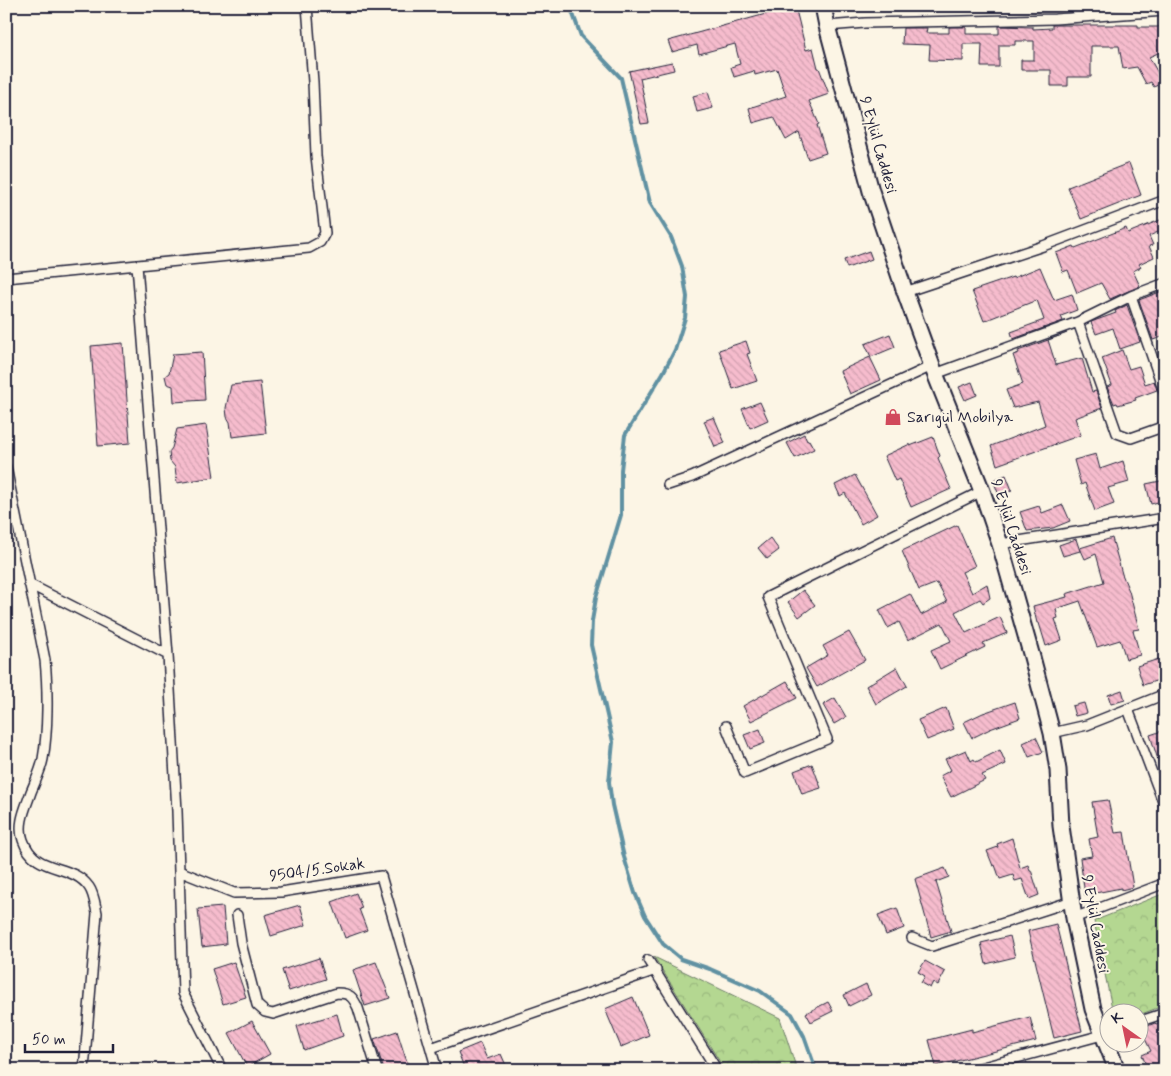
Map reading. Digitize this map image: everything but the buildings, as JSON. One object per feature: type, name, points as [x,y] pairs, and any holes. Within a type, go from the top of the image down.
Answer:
[{"type":"main road","name":"9 Eylül Caddesi","points":[[823,6],[871,191],[904,292],[982,491],[1000,544],[1052,733],[1058,770],[1061,826],[1074,918],[1093,1009],[1098,1019]]},
{"type":"main road","name":"9 Eylül Caddesi","points":[[1112,1054],[1117,1070]]},
{"type":"street","points":[[6,278],[309,248],[320,242],[326,233],[316,156],[307,6]]},
{"type":"street","points":[[827,26],[865,23],[1055,19],[1118,10],[1165,11]]},
{"type":"street","points":[[904,292],[1043,246],[1165,200]]},
{"type":"street","points":[[136,265],[168,655],[183,993],[222,1070]]},
{"type":"street","points":[[668,485],[692,477],[934,370],[1078,322],[1131,296],[1165,283]]},
{"type":"street","points":[[1131,296],[1165,394]]},
{"type":"street","points":[[1078,322],[1117,433],[1130,438],[1165,426]]},
{"type":"street","points":[[6,467],[45,660],[47,680],[43,761],[20,829],[28,851],[37,861],[50,867],[70,872],[89,887],[97,913],[84,1070]]},
{"type":"street","points":[[726,726],[746,773],[827,739],[768,596],[982,491]]},
{"type":"street","points":[[1000,544],[1165,518]]},
{"type":"street","points":[[29,584],[168,655]]},
{"type":"street","points":[[1052,733],[1087,725],[1165,694]]},
{"type":"street","points":[[1128,709],[1165,807]]},
{"type":"street","name":"9504/5.Sokak","points":[[179,872],[234,893],[281,892],[381,876],[438,1070]]},
{"type":"street","points":[[1074,918],[1165,883]]},
{"type":"street","points":[[912,938],[932,946],[1072,902]]},
{"type":"street","points":[[237,915],[241,942],[257,1005],[265,1012],[273,1014],[337,993],[346,993],[354,1000],[358,1008],[377,1070]]},
{"type":"street","points":[[648,960],[718,1070]]},
{"type":"street","points":[[431,1048],[656,970]]},
{"type":"street","points":[[1148,1019],[1165,1013]]},
{"type":"street","points":[[972,1070],[1098,1036]]},
{"type":"green space","points":[[1165,893],[1165,1005],[1148,1012],[1148,1004],[1111,1004],[1094,921]]},
{"type":"green space","points":[[654,957],[780,1018],[797,1070],[725,1070]]},
{"type":"waterway","points":[[570,6],[581,36],[621,78],[650,203],[671,237],[682,266],[687,297],[685,318],[675,350],[625,435],[621,470],[621,515],[596,598],[592,621],[591,645],[613,742],[609,782],[612,805],[624,857],[635,893],[645,916],[663,944],[681,959],[710,969],[760,991],[792,1014],[804,1036],[816,1070]]},
{"type":"place","name":"Sarıgül Mobilya","points":[[893,417]]}]
